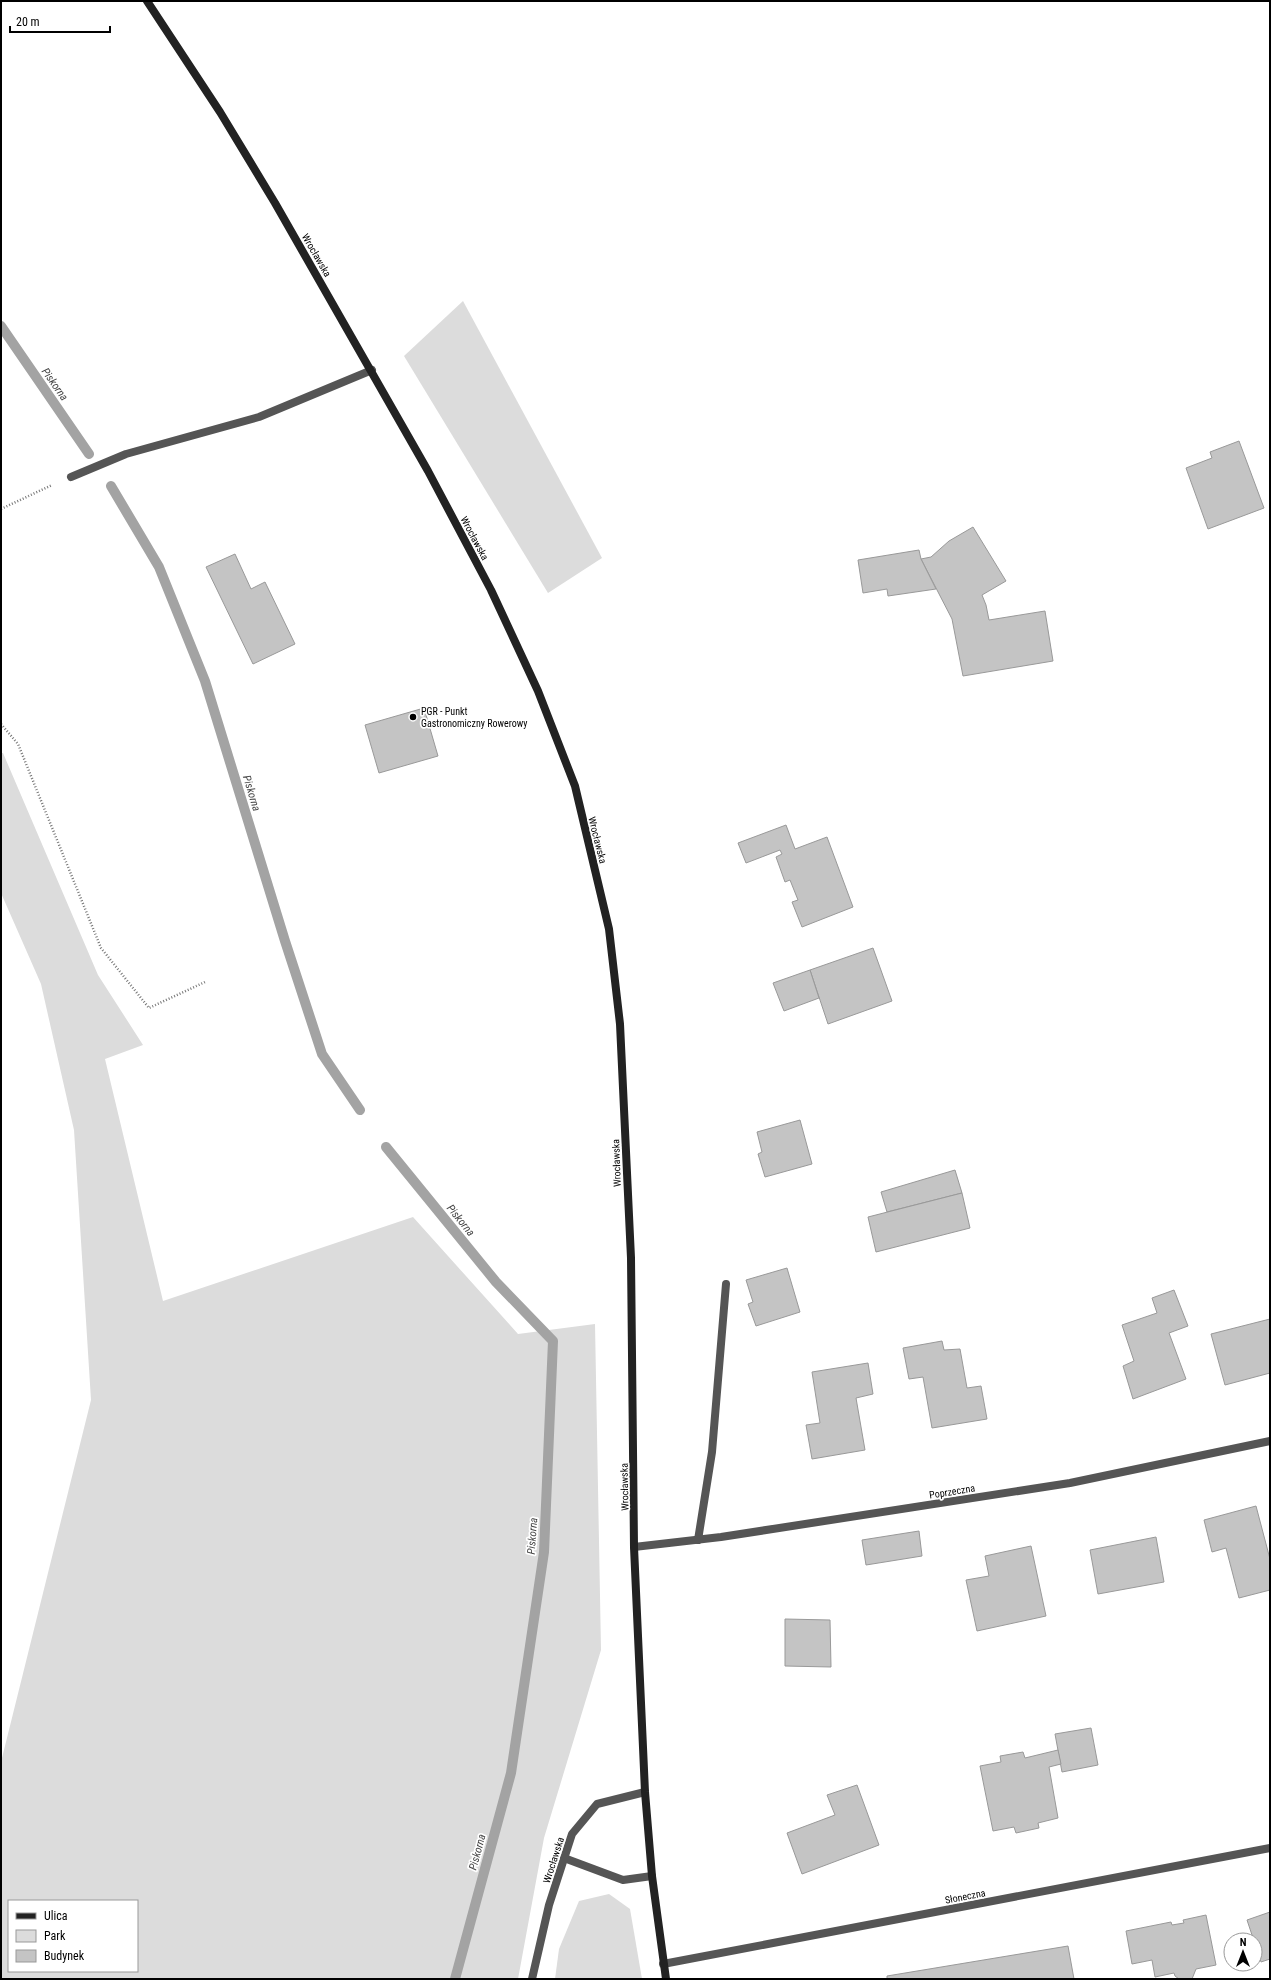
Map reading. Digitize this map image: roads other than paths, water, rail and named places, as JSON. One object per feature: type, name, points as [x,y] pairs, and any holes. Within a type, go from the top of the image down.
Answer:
[{"type":"main road","name":"Wrocławska","points":[[147,1],[220,112],[372,370],[428,471],[491,590],[538,691],[575,786],[609,929],[620,1024],[631,1258],[634,1547],[645,1792],[652,1876],[666,1979]]},
{"type":"street","points":[[71,477],[126,454],[260,417],[372,370]]},
{"type":"street","points":[[698,1540],[712,1452],[726,1284]]},
{"type":"street","name":"Poprzeczna","points":[[634,1547],[698,1540],[1070,1483],[1270,1441]]},
{"type":"street","name":"Wrocławska","points":[[532,1979],[549,1905],[572,1834],[597,1804],[645,1792]]},
{"type":"street","name":"Słoneczna","points":[[663,1964],[1270,1848]]},
{"type":"street","points":[[564,1858],[623,1880],[652,1876]]},
{"type":"waterway","name":"Piskorna","points":[[1,326],[89,454]]},
{"type":"waterway","name":"Piskorna","points":[[111,486],[159,567],[205,681],[285,941],[322,1054],[360,1110]]},
{"type":"waterway","name":"Piskorna","points":[[386,1147],[496,1282],[553,1341],[544,1552],[511,1773],[455,1979]]},
{"type":"place","name":"PGR - Punkt Gastronomiczny Rowerowy","points":[[413,717]]}]
